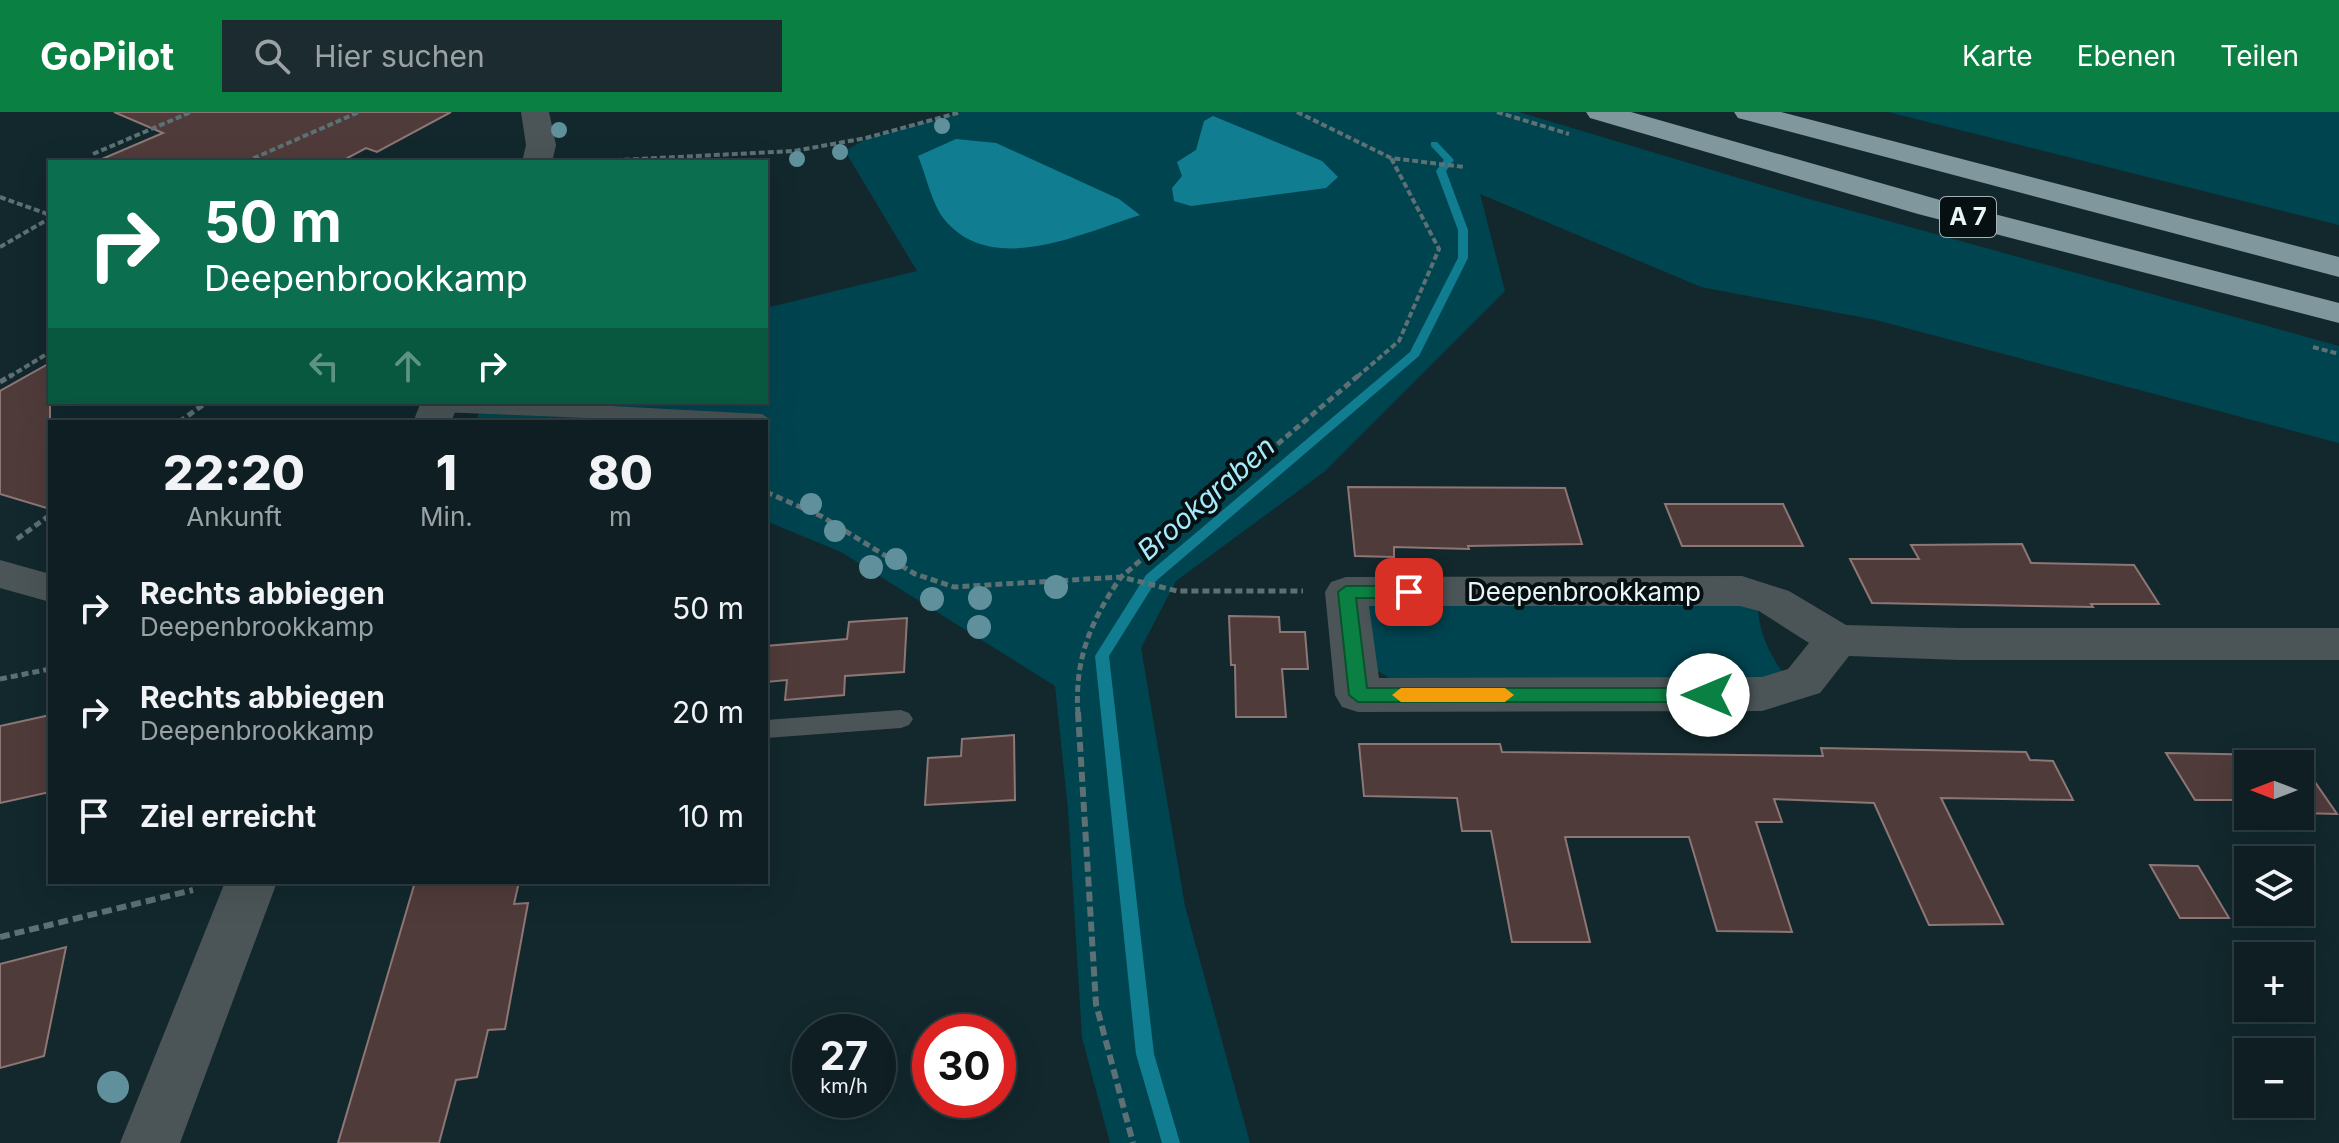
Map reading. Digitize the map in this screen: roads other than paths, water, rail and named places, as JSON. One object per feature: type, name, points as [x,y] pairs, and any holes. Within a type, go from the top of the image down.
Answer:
[{"type":"highway","name":"A 7","points":[[1600,112],[1929,207],[2339,313]]},
{"type":"highway","name":"A 7","points":[[1748,112],[2339,267]]},
{"type":"street","points":[[535,112],[541,145],[537,160]]},
{"type":"street","points":[[6,558],[48,587]]},
{"type":"street","name":"Deepenbrookkamp","points":[[1837,640],[1804,681],[1762,694],[1358,695],[1346,592],[1742,591],[1774,601],[1837,640],[1959,644],[2339,644]]},
{"type":"street","points":[[150,1143],[250,884]]},
{"type":"lane","points":[[436,410],[505,406],[762,420]]},
{"type":"lane","points":[[768,729],[901,719]]},
{"type":"waterway","name":"Brookgraben","points":[[1171,1143],[1145,1054],[1102,656],[1151,578],[1415,354],[1463,258],[1463,230],[1441,171],[1449,160],[1434,144]]}]
